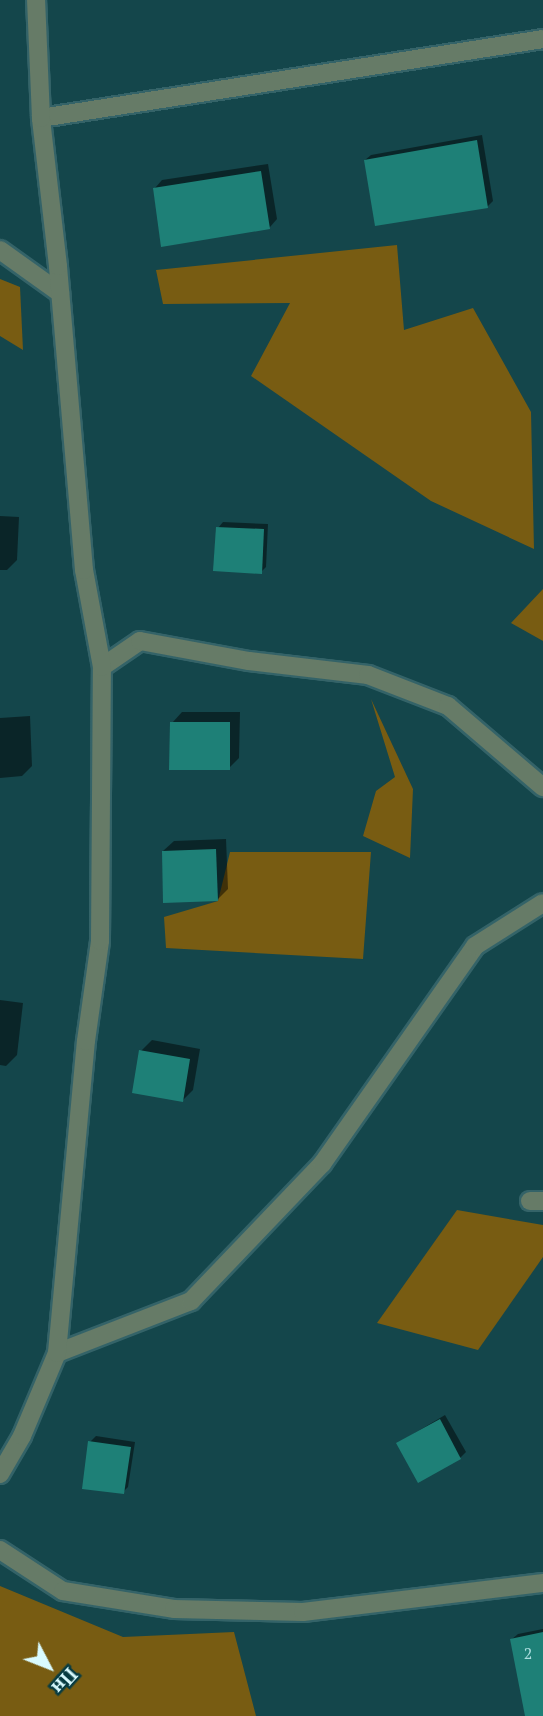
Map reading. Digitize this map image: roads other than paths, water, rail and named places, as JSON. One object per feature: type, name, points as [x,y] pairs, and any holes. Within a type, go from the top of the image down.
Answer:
[{"type":"street","points":[[0,1474],[22,1436],[57,1353],[86,1041],[100,941],[102,667],[84,570],[60,293],[41,118],[36,0]]},
{"type":"street","points":[[41,118],[543,40]]},
{"type":"street","points":[[0,250],[60,293]]},
{"type":"street","points":[[102,667],[140,641],[249,661],[368,675],[448,706],[543,786]]},
{"type":"street","points":[[57,1353],[191,1301],[322,1164],[475,946],[543,903]]},
{"type":"street","points":[[0,1550],[63,1591],[174,1609],[303,1612],[543,1583]]}]
